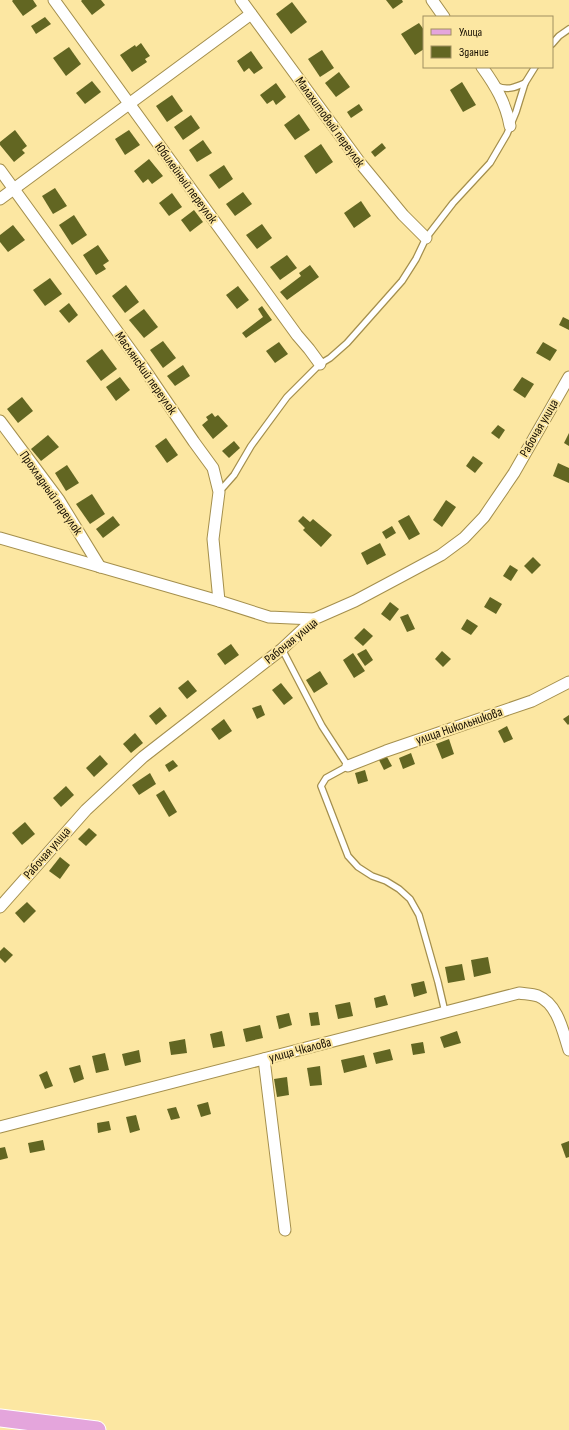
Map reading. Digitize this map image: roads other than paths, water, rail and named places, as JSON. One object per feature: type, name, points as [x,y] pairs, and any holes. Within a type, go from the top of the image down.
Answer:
[{"type":"main road","points":[[0,1418],[97,1430]]},
{"type":"street","name":"Юбилейный переулок","points":[[54,0],[297,335],[320,364]]},
{"type":"street","name":"Малахитовый переулок","points":[[241,0],[361,164],[403,215],[426,238]]},
{"type":"street","points":[[432,0],[443,16]]},
{"type":"street","points":[[0,199],[251,14]]},
{"type":"street","points":[[483,68],[496,85],[508,114],[510,126]]},
{"type":"street","name":"Маслянский переулок","points":[[0,170],[138,360],[213,468],[219,492],[213,539],[219,601]]},
{"type":"street","name":"Рабочая улица","points":[[0,907],[86,810],[137,762],[203,709],[282,649],[314,619],[355,601],[414,570],[441,555],[464,538],[484,517],[514,473],[569,377]]},
{"type":"street","name":"Прохладный переулок","points":[[0,421],[59,500],[100,567]]},
{"type":"street","points":[[0,538],[219,601],[269,617],[314,619]]},
{"type":"street","name":"улица Никольникова","points":[[348,766],[386,751],[532,701],[569,682]]},
{"type":"street","name":"улица Чкалова","points":[[0,1127],[519,994],[538,996],[550,1004],[559,1021],[569,1050]]},
{"type":"street","points":[[264,1059],[285,1230]]},
{"type":"lane","points":[[553,43],[559,36],[569,29]]},
{"type":"lane","points":[[219,492],[234,475],[251,446],[287,397],[320,364],[330,358],[347,343],[402,281],[416,259],[426,238],[453,203],[490,163],[510,126],[525,83],[534,68]]},
{"type":"lane","points":[[496,85],[503,89],[514,88],[525,83]]},
{"type":"lane","points":[[282,649],[322,726],[348,766],[326,778],[321,786],[348,856],[358,867],[372,876],[399,889],[410,899],[419,915],[445,1012]]}]
